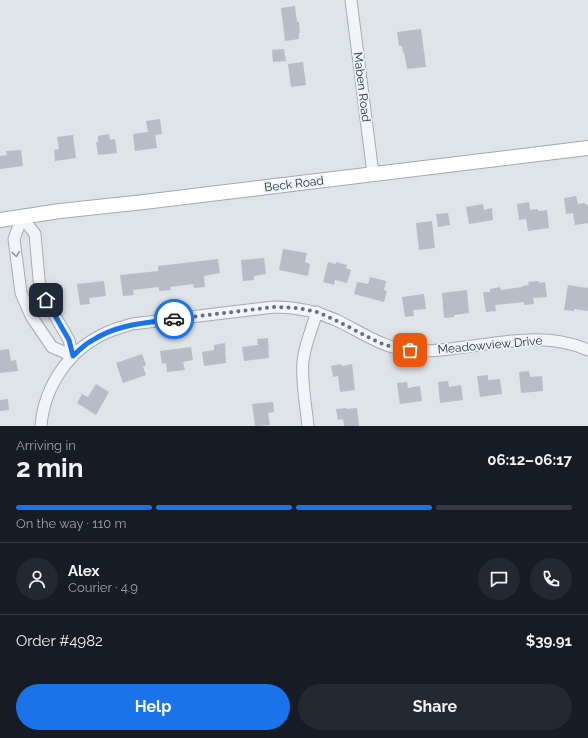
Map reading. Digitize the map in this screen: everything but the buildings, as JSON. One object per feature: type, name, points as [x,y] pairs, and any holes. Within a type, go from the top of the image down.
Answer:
[{"type":"main road","name":"Beck Road","points":[[0,220],[60,211],[588,148]]},
{"type":"street","name":"Maben Road","points":[[351,0],[373,174]]},
{"type":"street","points":[[22,217],[35,234],[40,290],[69,340],[73,356]]},
{"type":"street","points":[[22,217],[14,238],[21,293],[31,316],[52,347],[73,356]]},
{"type":"street","points":[[21,293],[40,290]]},
{"type":"street","name":"Meadowview Drive","points":[[41,426],[47,396],[64,366],[73,356],[92,340],[105,333],[132,324],[274,307],[298,308],[317,312],[380,343],[395,348],[419,351],[444,350],[528,339],[566,342],[588,350]]},
{"type":"street","points":[[308,426],[303,386],[303,361],[306,346],[317,312]]},
{"type":"way so far","points":[[174,319],[274,307],[298,308],[317,312],[380,343],[395,348],[410,350]]},
{"type":"route","points":[[46,300],[69,340],[73,356],[92,340],[118,328],[132,324],[174,319]]}]
